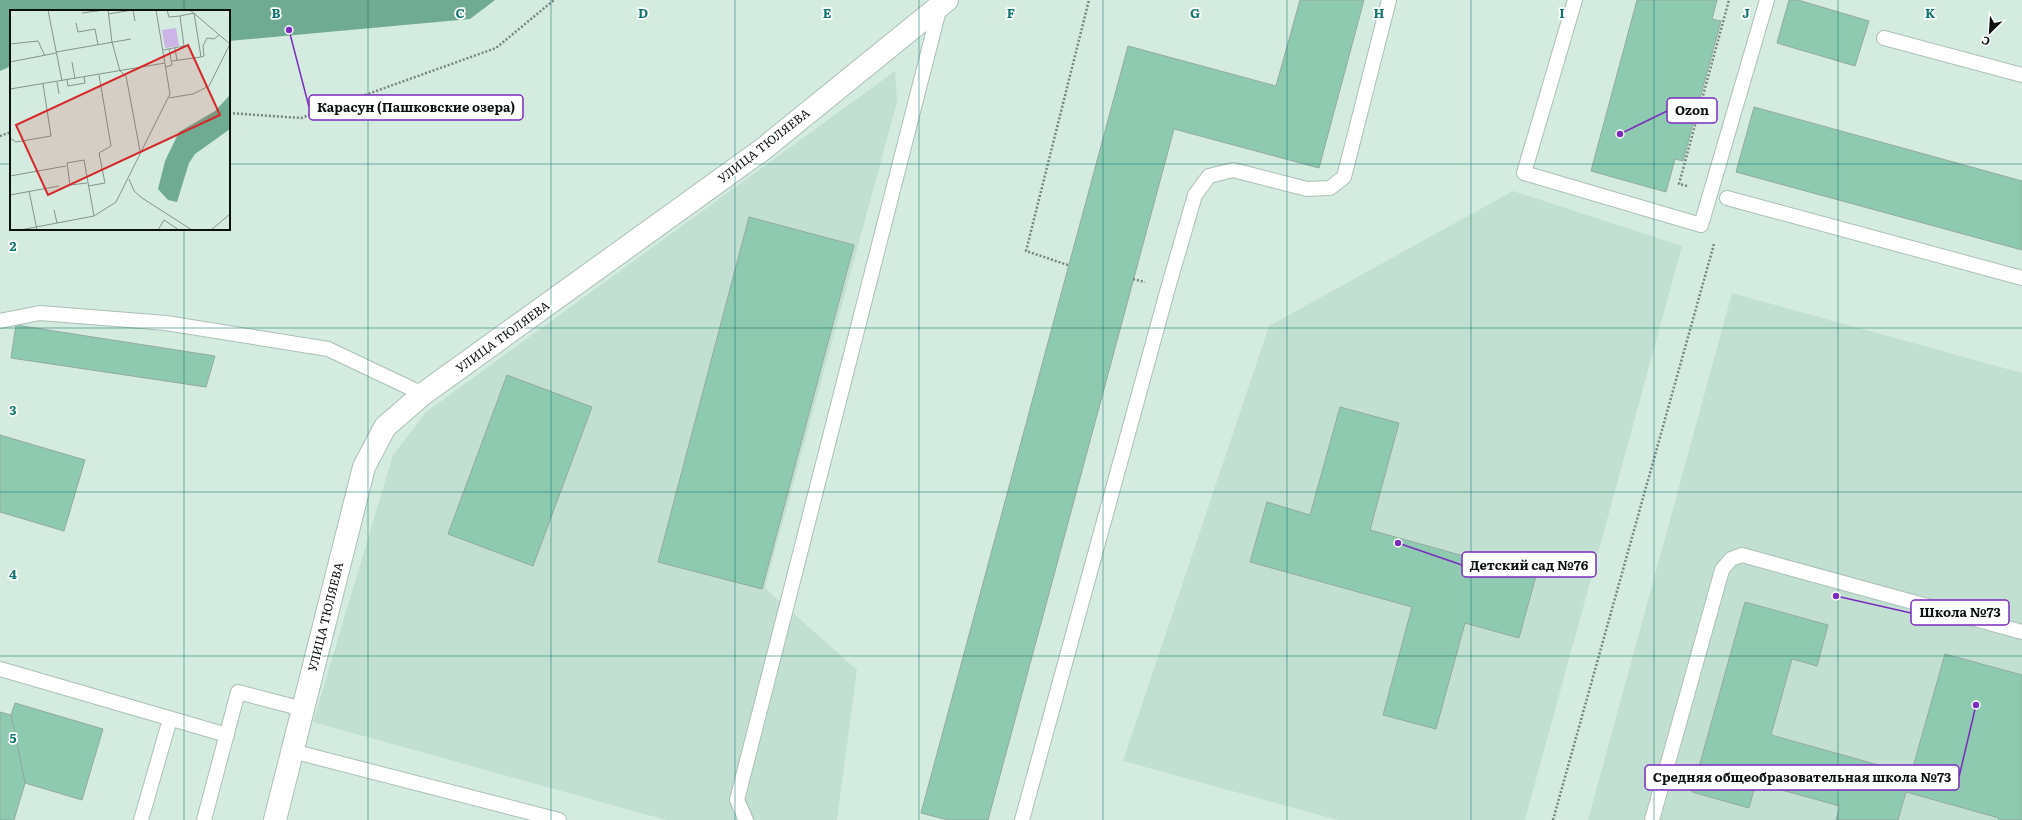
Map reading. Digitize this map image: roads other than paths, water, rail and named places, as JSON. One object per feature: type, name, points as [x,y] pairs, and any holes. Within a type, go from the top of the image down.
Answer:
[{"type":"street","name":"УЛИЦА ТЮЛЯЕВА","points":[[275,820],[364,467],[385,427],[423,394],[762,150],[944,3]]},
{"type":"lane","points":[[1022,820],[1168,288],[1195,195],[1209,176],[1233,170],[1307,189],[1330,188],[1344,177],[1389,0]]},
{"type":"lane","points":[[1575,0],[1524,173],[1701,226],[1767,0]]},
{"type":"lane","points":[[746,820],[737,800],[944,3]]},
{"type":"lane","points":[[1884,38],[2022,75]]},
{"type":"lane","points":[[1727,198],[2022,278]]},
{"type":"lane","points":[[0,321],[40,313],[166,322],[328,348],[423,394]]},
{"type":"lane","points":[[1652,820],[1722,570],[1731,559],[1742,555],[2022,632]]},
{"type":"lane","points":[[0,670],[227,735]]},
{"type":"lane","points":[[204,820],[238,692],[303,709]]},
{"type":"lane","points":[[141,820],[170,719]]},
{"type":"lane","points":[[292,751],[559,820]]},
{"type":"place","name":"Карасун (Пашковские озера)","points":[[289,30]]},
{"type":"place","name":"Ozon","points":[[1620,134]]},
{"type":"place","name":"Детский сад №76","points":[[1398,543]]},
{"type":"place","name":"Школа №73","points":[[1836,596]]},
{"type":"place","name":"Средняя общеобразовательная школа №73","points":[[1976,705]]}]
